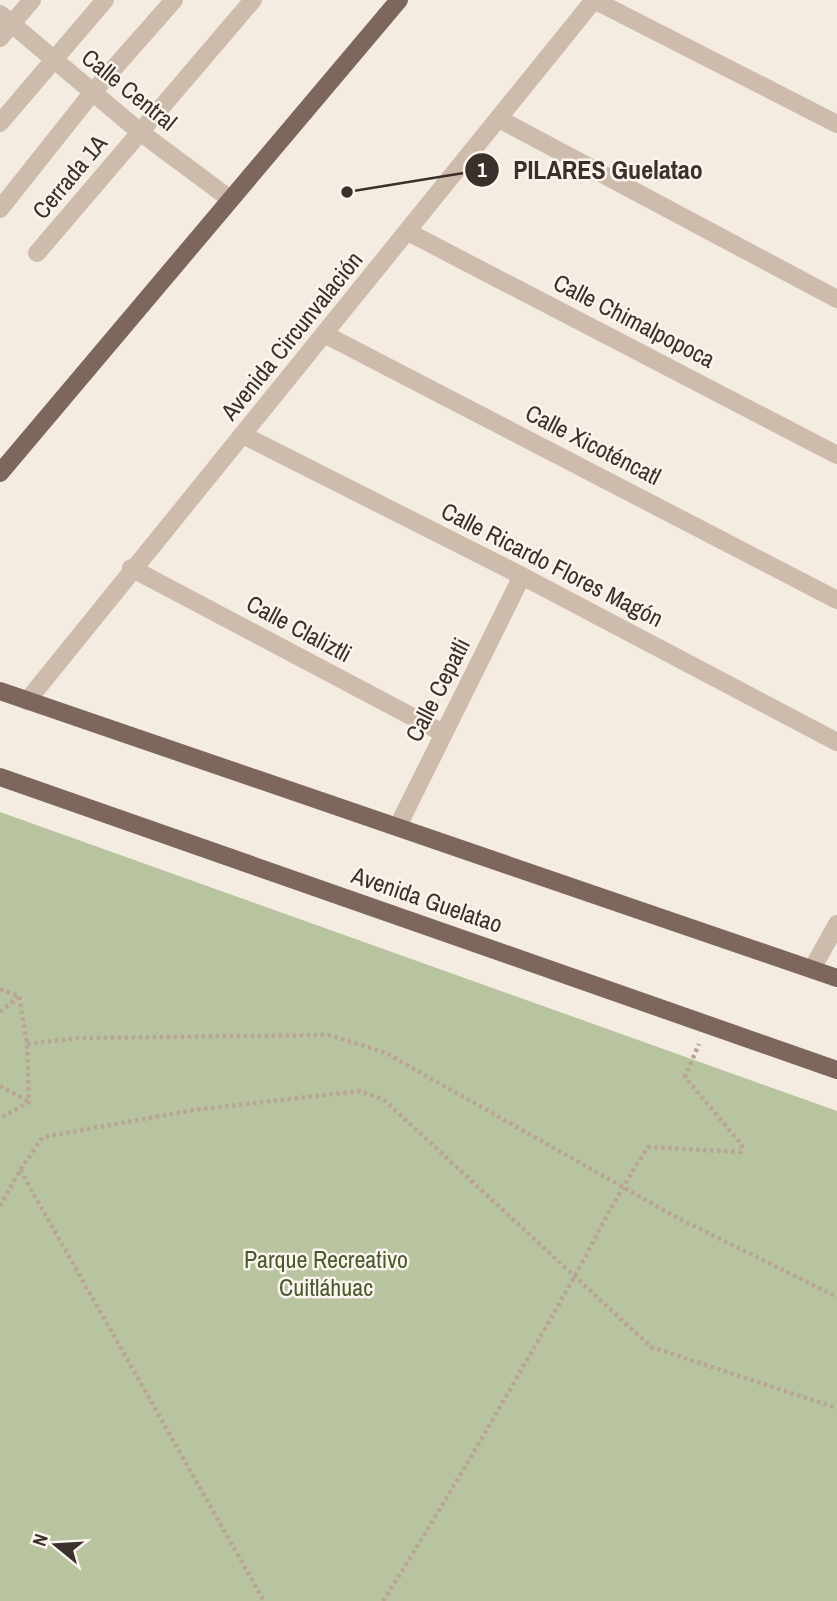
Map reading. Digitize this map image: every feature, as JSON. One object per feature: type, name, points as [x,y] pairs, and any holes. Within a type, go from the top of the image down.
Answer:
[{"type":"main road","points":[[0,473],[399,0]]},
{"type":"main road","points":[[0,691],[837,978]]},
{"type":"main road","name":"Avenida Guelatao","points":[[0,777],[837,1070]]},
{"type":"street","points":[[4,25],[32,0]]},
{"type":"street","points":[[0,123],[106,0]]},
{"type":"street","points":[[0,209],[92,93],[174,0]]},
{"type":"street","name":"Cerrada 1A","points":[[37,253],[253,0]]},
{"type":"street","points":[[594,0],[837,124]]},
{"type":"street","name":"Avenida Circunvalación","points":[[27,701],[131,568],[326,335],[594,0]]},
{"type":"street","name":"Calle Central","points":[[4,25],[230,199]]},
{"type":"street","points":[[499,119],[837,299]]},
{"type":"street","name":"Calle Chimalpopoca","points":[[408,232],[837,454]]},
{"type":"street","name":"Calle Xicoténcatl","points":[[326,335],[837,600]]},
{"type":"street","name":"Calle Ricardo Flores Magón","points":[[243,435],[522,576],[837,741]]},
{"type":"street","name":"Calle Claliztli","points":[[131,568],[443,733]]},
{"type":"street","name":"Calle Cepatli","points":[[398,826],[522,576]]},
{"type":"street","points":[[812,968],[837,925]]},
{"type":"path","points":[[0,989],[19,996]]},
{"type":"path","points":[[0,1012],[19,996]]},
{"type":"path","points":[[19,996],[27,1044],[29,1102]]},
{"type":"path","points":[[383,1601],[449,1497],[575,1276],[621,1186],[648,1146],[741,1152],[742,1145],[685,1077],[708,1025]]},
{"type":"path","points":[[27,1044],[78,1038],[329,1035],[386,1053],[621,1186],[837,1297]]},
{"type":"path","points":[[0,1086],[29,1102]]},
{"type":"path","points":[[0,1206],[20,1170],[43,1138],[194,1110],[359,1091],[383,1099],[651,1347],[837,1408]]},
{"type":"path","points":[[0,1118],[29,1102]]},
{"type":"path","points":[[20,1170],[264,1601]]},
{"type":"green space","name":"Parque Recreativo Cuitláhuac","points":[[0,812],[837,1111],[837,1601],[0,1601]]},
{"type":"place","name":"PILARES Guelatao","points":[[347,192]]}]
